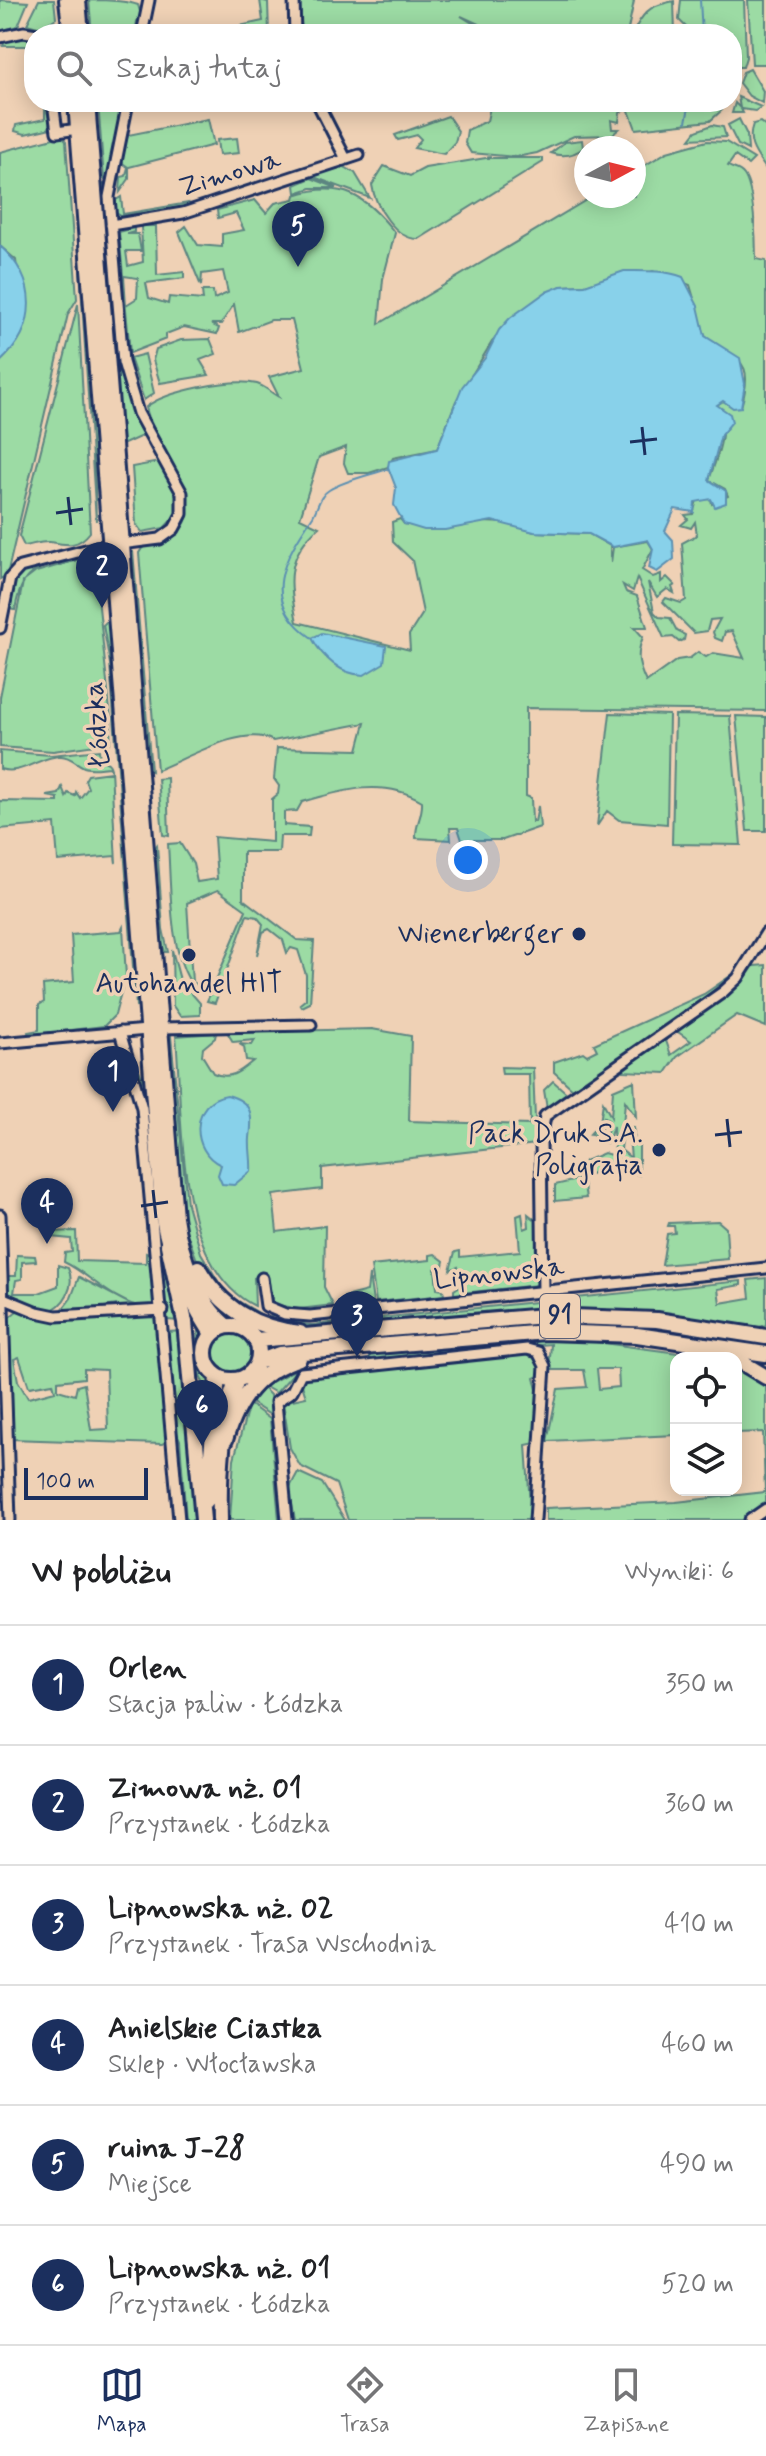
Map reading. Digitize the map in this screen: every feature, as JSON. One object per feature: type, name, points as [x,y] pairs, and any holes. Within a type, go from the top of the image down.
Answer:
[{"type":"main road","points":[[67,0],[70,24]]},
{"type":"main road","points":[[78,0],[80,24]]},
{"type":"main road","name":"Łódzka","points":[[77,112],[116,545],[154,1029],[161,1195],[168,1245],[189,1294],[212,1334]]},
{"type":"main road","name":"Łódzka","points":[[88,112],[116,545]]},
{"type":"main road","name":"Łódzka","points":[[154,1029],[177,1230],[184,1257],[205,1300],[226,1326]]},
{"type":"main road","name":"Łódzka","points":[[174,1188],[191,1254],[207,1283],[225,1305],[275,1330],[353,1334]]},
{"type":"main road","points":[[168,1245],[185,1322],[205,1520]]},
{"type":"main road","name":"91","points":[[226,1326],[246,1330],[256,1340],[545,1316],[657,1320],[762,1334]]},
{"type":"main road","points":[[226,1326],[212,1334],[205,1356],[210,1370],[218,1377],[237,1380]]},
{"type":"main road","name":"91","points":[[220,1520],[225,1440],[237,1380],[251,1373],[258,1362],[279,1354],[546,1332],[681,1340],[766,1354]]},
{"type":"main road","points":[[256,1340],[258,1362]]},
{"type":"main road","points":[[681,1340],[717,1352]]},
{"type":"main road","name":"91","points":[[225,1440],[238,1405],[261,1377],[286,1363],[331,1351]]},
{"type":"main road","points":[[742,1362],[766,1377]]},
{"type":"main road","points":[[205,1520],[218,1377]]},
{"type":"street","points":[[144,24],[149,0]]},
{"type":"street","points":[[294,0],[295,24]]},
{"type":"street","points":[[0,37],[24,32]]},
{"type":"street","points":[[54,112],[57,132],[78,129]]},
{"type":"street","points":[[0,628],[4,582],[17,569],[32,562],[116,545],[149,542],[168,534],[179,522],[183,500],[142,421],[128,383],[111,225],[110,184],[126,112]]},
{"type":"street","points":[[322,112],[346,159]]},
{"type":"street","name":"Zimowa","points":[[111,225],[183,213],[359,155]]},
{"type":"street","points":[[543,1292],[541,1140],[545,1116],[723,992],[738,978],[766,933]]},
{"type":"street","points":[[0,1043],[154,1029],[311,1025]]},
{"type":"street","points":[[120,1032],[122,1049],[141,1100],[163,1310],[179,1520]]},
{"type":"street","points":[[0,1215],[3,1394],[10,1520]]},
{"type":"street","name":"Lipnowska","points":[[262,1278],[266,1306],[298,1315],[766,1268]]},
{"type":"street","points":[[3,1298],[56,1316],[163,1310]]},
{"type":"street","points":[[287,1520],[276,1402],[292,1391],[301,1373],[536,1350],[545,1369],[535,1520]]},
{"type":"street","points":[[750,1520],[766,1509]]},
{"type":"green space","points":[[0,0],[28,2],[18,26],[0,31]]},
{"type":"green space","points":[[39,0],[54,0],[56,18],[47,24],[27,24]]},
{"type":"green space","points":[[89,0],[138,5],[142,18],[137,24],[91,24]]},
{"type":"green space","points":[[260,0],[268,2],[269,24],[249,24],[263,21]]},
{"type":"green space","points":[[297,0],[634,1],[629,24],[479,24],[461,16],[474,24],[301,24]]},
{"type":"green space","points":[[681,0],[744,0],[746,57],[743,67],[742,24],[683,24],[679,20]]},
{"type":"green space","points":[[748,0],[766,0],[766,64],[752,64]]},
{"type":"green space","points":[[674,1],[675,24],[638,24],[651,8]]},
{"type":"green space","points":[[24,39],[24,46],[3,46],[5,41]]},
{"type":"green space","points":[[750,69],[763,91],[762,103],[749,96],[742,87],[743,72]]},
{"type":"green space","points":[[742,99],[761,107],[755,111],[742,109]]},
{"type":"green space","points":[[47,112],[51,128],[25,134],[15,131],[16,125],[45,119]]},
{"type":"green space","points":[[95,112],[102,183],[107,187],[109,279],[117,349],[133,411],[144,435],[122,445],[93,122]]},
{"type":"green space","points":[[99,112],[123,112],[107,182],[104,179]]},
{"type":"green space","points":[[489,112],[622,112],[619,122],[611,120],[612,129],[619,129],[612,135],[574,136],[537,153],[516,157],[471,153],[465,143],[467,130],[487,121]]},
{"type":"green space","points":[[630,112],[720,112],[710,121],[636,129]]},
{"type":"green space","points":[[448,116],[458,131],[455,142],[444,154],[414,148],[421,139],[417,135],[398,140],[395,135]]},
{"type":"green space","points":[[208,119],[214,145],[129,167],[129,179],[120,192],[121,177],[126,176],[128,167],[121,162],[128,135]]},
{"type":"green space","points":[[739,119],[747,135],[748,150],[738,145],[728,125]]},
{"type":"green space","points":[[760,122],[766,127],[766,169],[753,148],[751,137],[753,124]]},
{"type":"green space","points":[[712,125],[723,127],[726,137],[690,139],[696,131]]},
{"type":"green space","points":[[61,136],[66,141],[77,299],[68,314],[7,575],[0,579],[0,362],[17,339],[22,315],[16,260],[0,246],[0,152]]},
{"type":"green space","points":[[237,138],[239,153],[219,155],[217,140]]},
{"type":"green space","points":[[574,141],[574,153],[551,153],[565,142]]},
{"type":"green space","points":[[707,141],[726,142],[754,159],[748,165],[735,156],[728,166],[740,171],[747,182],[754,215],[756,259],[766,261],[766,711],[526,708],[526,796],[531,798],[532,822],[535,822],[538,806],[540,827],[503,840],[462,840],[458,828],[450,828],[451,840],[416,838],[422,801],[393,790],[363,788],[302,802],[297,811],[284,812],[284,825],[310,827],[309,836],[280,836],[279,852],[243,852],[243,899],[297,940],[314,941],[310,1003],[302,1007],[300,1004],[306,999],[306,975],[298,950],[291,948],[287,953],[283,940],[269,929],[263,932],[257,955],[263,924],[257,917],[247,915],[215,1003],[207,1001],[246,910],[218,890],[187,903],[192,982],[205,988],[198,991],[188,979],[176,943],[168,844],[180,843],[193,864],[197,882],[217,879],[214,837],[272,842],[272,799],[278,794],[279,786],[274,779],[277,748],[358,750],[365,723],[273,741],[261,737],[231,740],[157,770],[139,553],[143,547],[171,538],[185,524],[188,507],[183,487],[146,407],[183,391],[216,384],[257,384],[279,397],[269,377],[304,368],[292,320],[271,320],[239,332],[234,304],[221,324],[211,324],[219,328],[217,334],[184,327],[166,334],[166,339],[130,353],[119,232],[134,228],[134,232],[127,234],[138,234],[141,251],[126,251],[128,266],[143,262],[141,226],[156,226],[157,275],[184,272],[184,278],[146,283],[149,298],[168,304],[169,297],[203,300],[202,291],[213,291],[214,299],[228,293],[223,271],[202,274],[201,286],[179,232],[186,226],[198,245],[222,247],[222,234],[244,230],[236,213],[218,218],[217,210],[255,200],[266,213],[275,203],[312,191],[326,189],[352,194],[374,209],[395,233],[383,279],[379,324],[574,207],[646,208],[646,165],[667,152]],"holes":[[[636,271],[645,274],[653,271],[690,285],[705,336],[740,361],[744,368],[746,377],[741,407],[723,401],[717,405],[722,432],[709,480],[725,489],[728,496],[712,504],[711,499],[697,500],[693,514],[685,515],[688,519],[681,525],[691,528],[695,522],[697,535],[682,543],[686,600],[681,603],[666,598],[663,602],[694,633],[707,631],[710,620],[720,619],[713,632],[715,638],[722,641],[725,632],[732,631],[744,658],[713,653],[706,657],[698,652],[690,658],[677,660],[646,682],[639,660],[643,637],[634,627],[647,627],[637,596],[626,592],[623,585],[633,591],[637,578],[664,638],[673,637],[679,642],[684,640],[685,635],[677,631],[670,618],[659,617],[654,612],[648,582],[657,597],[667,589],[674,593],[672,587],[675,585],[667,577],[661,582],[661,574],[653,577],[642,570],[653,549],[648,541],[613,547],[611,563],[610,546],[589,534],[534,532],[506,523],[482,522],[435,530],[404,524],[400,519],[392,522],[393,542],[412,560],[423,613],[409,635],[410,650],[297,622],[292,571],[300,549],[319,527],[300,518],[319,457],[346,447],[344,463],[348,473],[369,473],[388,467],[393,458],[437,449],[456,401],[492,342],[535,301],[561,286],[585,285]],[[124,276],[138,278],[137,298],[126,305]]]},
{"type":"green space","points":[[72,142],[92,387],[96,521]]},
{"type":"green space","points":[[486,158],[543,158],[543,162],[419,239],[410,238],[395,228],[382,212],[374,193],[372,185],[384,166],[410,176],[425,168]]},
{"type":"green space","points":[[341,165],[355,173],[370,198],[311,176]]},
{"type":"green space","points":[[311,178],[337,188],[311,188],[296,193],[295,185]]},
{"type":"green space","points":[[121,197],[123,214],[188,203],[186,207],[121,216],[116,213],[116,200]]},
{"type":"green space","points":[[78,304],[90,532],[81,541],[72,544],[47,542],[24,546],[19,536]]},
{"type":"green space","points":[[210,339],[216,354],[200,360],[209,375],[160,383],[153,360],[156,349],[181,340]]},
{"type":"green space","points":[[145,354],[154,393],[144,400],[130,358]]},
{"type":"green space","points":[[159,462],[175,489],[178,513],[164,528],[142,532],[136,524],[132,467]]},
{"type":"green space","points":[[133,551],[151,771],[147,769],[130,560]]},
{"type":"green space","points":[[91,556],[94,560],[111,720],[110,743],[53,751],[0,747],[0,697],[23,582],[36,572]]},
{"type":"green space","points":[[70,557],[31,573],[21,586],[15,610],[8,609],[20,574],[34,566]]},
{"type":"green space","points":[[108,620],[140,1008],[136,1006],[110,664],[103,625]]},
{"type":"green space","points":[[610,713],[669,715],[667,824],[619,820],[607,811],[597,826]]},
{"type":"green space","points":[[675,715],[730,716],[741,845],[672,844]]},
{"type":"green space","points":[[736,716],[766,717],[766,831],[747,831]]},
{"type":"green space","points":[[99,750],[100,760],[109,764],[111,769],[116,863],[115,856],[58,861],[55,824],[0,829],[0,801],[58,802],[58,798],[47,796],[59,794],[62,787],[66,797],[68,793],[75,796],[76,792],[80,798],[88,788],[85,780],[88,775],[111,772],[110,767],[87,768],[61,756],[16,770],[0,769],[0,751],[51,755]]},
{"type":"green space","points":[[167,778],[169,836],[163,835],[158,779]]},
{"type":"green space","points":[[157,845],[163,929],[168,952],[165,952],[160,937],[153,851]]},
{"type":"green space","points":[[123,927],[126,977],[119,985],[122,988],[115,1015],[104,1026],[29,1035],[28,1032],[39,1030],[39,1005],[44,1002],[43,985],[74,982],[71,935],[121,931]]},
{"type":"green space","points":[[172,950],[180,980],[200,1003],[200,1015],[180,1016],[173,1006]]},
{"type":"green space","points":[[766,965],[766,1027],[737,1015],[677,1057],[666,1073],[622,1071],[665,1038],[671,1055],[691,1041],[675,1030],[742,983],[754,966]]},
{"type":"green space","points":[[736,972],[666,1029],[575,1091],[554,1072],[554,1062],[583,1052],[587,1055],[597,1050],[594,1044],[704,994]]},
{"type":"green space","points":[[372,1029],[411,1036],[409,1121],[530,1125],[529,1074],[502,1074],[501,1067],[533,1068],[536,1144],[322,1168],[322,1189],[273,1195],[277,1232],[325,1226],[324,1287],[333,1305],[299,1309],[273,1304],[268,1277],[254,1278],[255,1306],[229,1286],[209,1258],[196,1224],[183,1145],[176,1036],[216,1033],[215,1038],[203,1048],[202,1055],[213,1073],[225,1076],[240,1071],[253,1061],[246,1060],[244,1047],[239,1044],[252,1045],[255,1040],[233,1042],[227,1032]]},
{"type":"green space","points":[[171,1036],[187,1204],[201,1253],[226,1294],[200,1268],[184,1225],[167,1044]]},
{"type":"green space","points":[[139,1070],[147,1091],[180,1321],[167,1320]]},
{"type":"green space","points":[[553,1081],[569,1095],[547,1109],[544,1090]]},
{"type":"green space","points":[[634,1081],[636,1117],[625,1101],[621,1150],[631,1158],[628,1127],[633,1127],[635,1142],[639,1146],[639,1175],[604,1164],[583,1180],[586,1198],[555,1201],[555,1185],[577,1180],[585,1161],[604,1153],[614,1156],[613,1126],[608,1143],[605,1143],[609,1121],[604,1117],[599,1136],[590,1134],[600,1123],[603,1102],[611,1117],[613,1090]]},
{"type":"green space","points":[[522,1214],[524,1229],[529,1227],[528,1214],[537,1221],[538,1285],[454,1294],[460,1286],[458,1267],[450,1270],[455,1252],[460,1251],[460,1257],[520,1251],[517,1216]]},
{"type":"green space","points":[[718,1221],[726,1228],[728,1259],[662,1265],[667,1234],[675,1233],[674,1226],[668,1226],[669,1223]]},
{"type":"green space","points":[[76,1231],[77,1261],[146,1263],[146,1252],[151,1254],[157,1306],[145,1307],[120,1299],[64,1262],[65,1253],[72,1252],[71,1239],[51,1237],[50,1232]]},
{"type":"green space","points":[[435,1254],[444,1261],[442,1270],[435,1269],[437,1289],[443,1290],[444,1295],[376,1302],[371,1266],[430,1260],[430,1255]]},
{"type":"green space","points":[[17,1255],[35,1256],[36,1261],[22,1262],[22,1279],[16,1280],[14,1293],[39,1293],[58,1286],[58,1265],[68,1268],[70,1288],[59,1305],[47,1312],[7,1296],[5,1276],[16,1276]]},
{"type":"green space","points":[[369,1275],[373,1302],[343,1305],[344,1297],[367,1291]]},
{"type":"green space","points":[[735,1276],[738,1278],[479,1303]]},
{"type":"green space","points":[[79,1277],[138,1308],[113,1309],[116,1305],[59,1314],[71,1298]]},
{"type":"green space","points":[[766,1278],[766,1325],[754,1329],[529,1312],[331,1329],[289,1329],[229,1303],[233,1298],[269,1319],[311,1325],[741,1281],[741,1285],[718,1289],[720,1303],[750,1298],[748,1280]]},
{"type":"green space","points":[[475,1303],[314,1322],[270,1316],[302,1320]]},
{"type":"green space","points":[[18,1310],[39,1315],[158,1316],[168,1440],[162,1444],[10,1439],[6,1320]],"holes":[[[19,1357],[29,1387],[53,1383],[55,1391],[28,1398],[18,1381],[14,1359]],[[84,1369],[106,1370],[108,1429],[91,1430],[84,1384],[77,1386],[75,1395],[58,1390],[58,1381],[84,1378]]]},
{"type":"green space","points":[[543,1322],[639,1324],[766,1343],[766,1349],[594,1328],[264,1352],[263,1347]]},
{"type":"green space","points":[[202,1327],[201,1361],[212,1380],[210,1391],[198,1370],[196,1350]]},
{"type":"green space","points":[[182,1331],[200,1520],[186,1520],[180,1440],[176,1431],[168,1332]]},
{"type":"green space","points":[[232,1332],[247,1338],[253,1353],[247,1368],[232,1374],[217,1368],[211,1353],[217,1338]]},
{"type":"green space","points":[[551,1336],[670,1352],[670,1435],[547,1441],[558,1389],[587,1387],[584,1370],[549,1370],[551,1344],[337,1364],[370,1359],[370,1355],[394,1349]],"holes":[[[597,1369],[618,1369],[619,1387],[599,1389]]]},
{"type":"green space","points":[[530,1354],[540,1364],[541,1375],[534,1378],[539,1397],[536,1443],[526,1445],[531,1520],[348,1520],[336,1484],[300,1466],[290,1448],[283,1402],[306,1397],[301,1382],[306,1375]]},
{"type":"green space","points":[[298,1368],[276,1393],[264,1386]]},
{"type":"green space","points":[[742,1369],[766,1383],[766,1504],[743,1520],[546,1520],[546,1508],[676,1502],[765,1492],[763,1432],[742,1433]]},
{"type":"green space","points":[[263,1388],[270,1395],[272,1416],[250,1402]]},
{"type":"green space","points":[[249,1404],[270,1419],[279,1520],[230,1520],[234,1459]]},
{"type":"green space","points":[[298,1472],[322,1483],[345,1520],[295,1520],[289,1489]]},
{"type":"water","points":[[0,246],[22,273],[29,304],[22,334],[0,362]]},
{"type":"water","points":[[624,271],[661,272],[683,277],[698,306],[705,336],[740,358],[745,384],[741,407],[733,408],[723,401],[717,405],[730,414],[732,422],[721,435],[709,480],[726,491],[726,503],[715,507],[711,499],[695,502],[694,512],[675,509],[665,531],[673,540],[674,559],[657,572],[649,568],[653,549],[648,540],[613,547],[589,534],[534,532],[492,521],[445,530],[424,530],[404,524],[394,505],[396,488],[388,467],[389,461],[437,449],[462,387],[485,358],[499,330],[510,318],[546,292],[561,286],[585,285]]},
{"type":"water","points":[[322,633],[386,646],[384,663],[364,675],[348,672],[321,652],[312,638]]},
{"type":"water","points":[[227,1095],[242,1101],[251,1116],[251,1171],[234,1185],[222,1184],[218,1175],[221,1165],[204,1149],[198,1127],[206,1106]]},
{"type":"waterway","points":[[700,0],[701,24]]},
{"type":"waterway","points":[[686,122],[688,112]]},
{"type":"waterway","points":[[312,638],[295,624],[285,609],[281,579],[286,563],[326,492],[342,483],[388,469]]},
{"type":"place","name":"ruina J-28","points":[[298,267]]},
{"type":"place","name":"Zimowa nż. 01","points":[[102,608]]},
{"type":"place","name":"Wienerberger","points":[[579,934]]},
{"type":"place","name":"Autohandel HIT","points":[[189,955]]},
{"type":"place","name":"Orlen","points":[[113,1112]]},
{"type":"place","name":"Pack Druk S.A. Poligrafia","points":[[659,1150]]},
{"type":"place","name":"Anielskie Ciastka","points":[[47,1244]]},
{"type":"place","name":"Lipnowska nż. 02","points":[[357,1357]]},
{"type":"place","name":"Lipnowska nż. 01","points":[[202,1446]]}]
